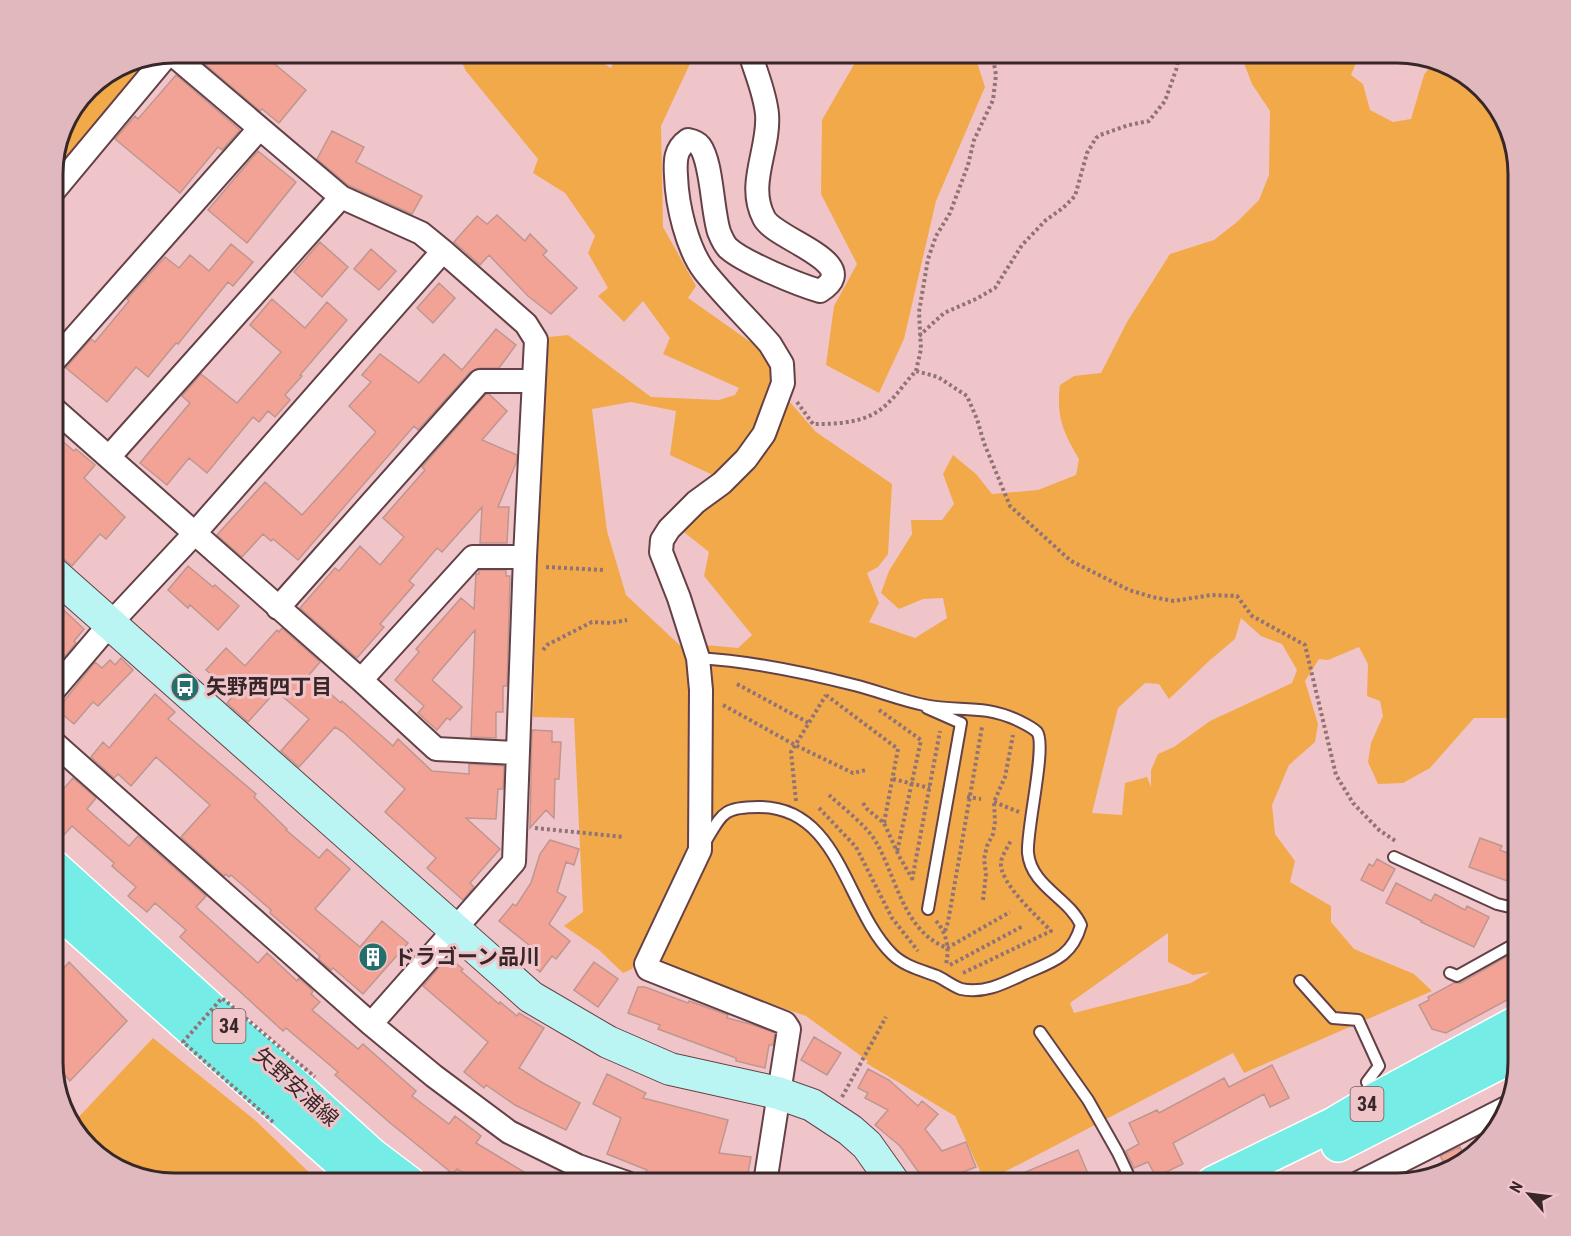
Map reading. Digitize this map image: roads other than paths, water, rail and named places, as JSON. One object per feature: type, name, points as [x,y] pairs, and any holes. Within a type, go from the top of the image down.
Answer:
[{"type":"main road","name":"矢野安浦線","points":[[63,875],[372,1155],[395,1173]]},
{"type":"main road","name":"矢野安浦線","points":[[63,915],[352,1173]]},
{"type":"main road","name":"34","points":[[1235,1173],[1334,1124],[1508,1027]]},
{"type":"main road","name":"34","points":[[1283,1173],[1508,1058]]},
{"type":"street","points":[[182,63],[341,197],[421,233],[526,324],[536,340],[514,862],[370,1024]]},
{"type":"street","points":[[754,63],[767,114],[766,140],[758,178],[759,206],[770,227],[826,260],[832,268],[833,277],[829,285],[820,291],[806,287],[746,260],[726,246],[719,230],[705,158],[700,146],[688,140],[680,145],[676,158],[677,194],[692,248],[704,271],[764,336],[778,355],[782,364],[783,383],[764,434],[746,459],[722,483],[689,509],[669,529],[662,540],[661,552],[679,598],[698,658],[701,690],[700,850],[646,964],[648,969],[785,1023],[789,1029],[767,1173]]},
{"type":"street","points":[[63,180],[161,64]]},
{"type":"street","points":[[63,351],[259,129]]},
{"type":"street","points":[[109,457],[341,197]]},
{"type":"street","points":[[63,680],[110,624],[195,533],[443,251]]},
{"type":"street","points":[[278,608],[480,381],[533,381]]},
{"type":"street","points":[[63,417],[436,748],[517,753]]},
{"type":"street","points":[[361,680],[473,557],[525,562]]},
{"type":"street","points":[[63,582],[531,997],[608,1042],[670,1069],[778,1093],[812,1105],[850,1130],[867,1145],[886,1173]]},
{"type":"street","points":[[63,751],[370,1024],[434,1076],[509,1132],[597,1173]]},
{"type":"street","points":[[1380,1173],[1493,1117]]},
{"type":"lane","points":[[698,658],[726,660],[835,680],[925,706],[983,709],[1005,714],[1036,731],[1039,737],[1028,853],[1032,869],[1043,884],[1076,914],[1081,925],[1072,948],[1054,961],[995,988],[980,990],[961,988],[901,962],[891,953],[866,919],[833,853],[814,830],[798,816],[782,808],[737,807],[723,815],[700,850]]},
{"type":"lane","points":[[925,706],[960,723],[928,909]]},
{"type":"lane","points":[[1394,857],[1497,904],[1508,907]]},
{"type":"lane","points":[[1450,973],[1457,976],[1508,948]]},
{"type":"lane","points":[[1300,981],[1333,1018],[1358,1020],[1379,1066],[1367,1082],[1376,1099]]},
{"type":"lane","points":[[1040,1032],[1088,1100],[1127,1173]]},
{"type":"place","name":"矢野西四丁目","points":[[185,687]]},
{"type":"place","name":"ドラゴーン品川","points":[[373,957]]}]
